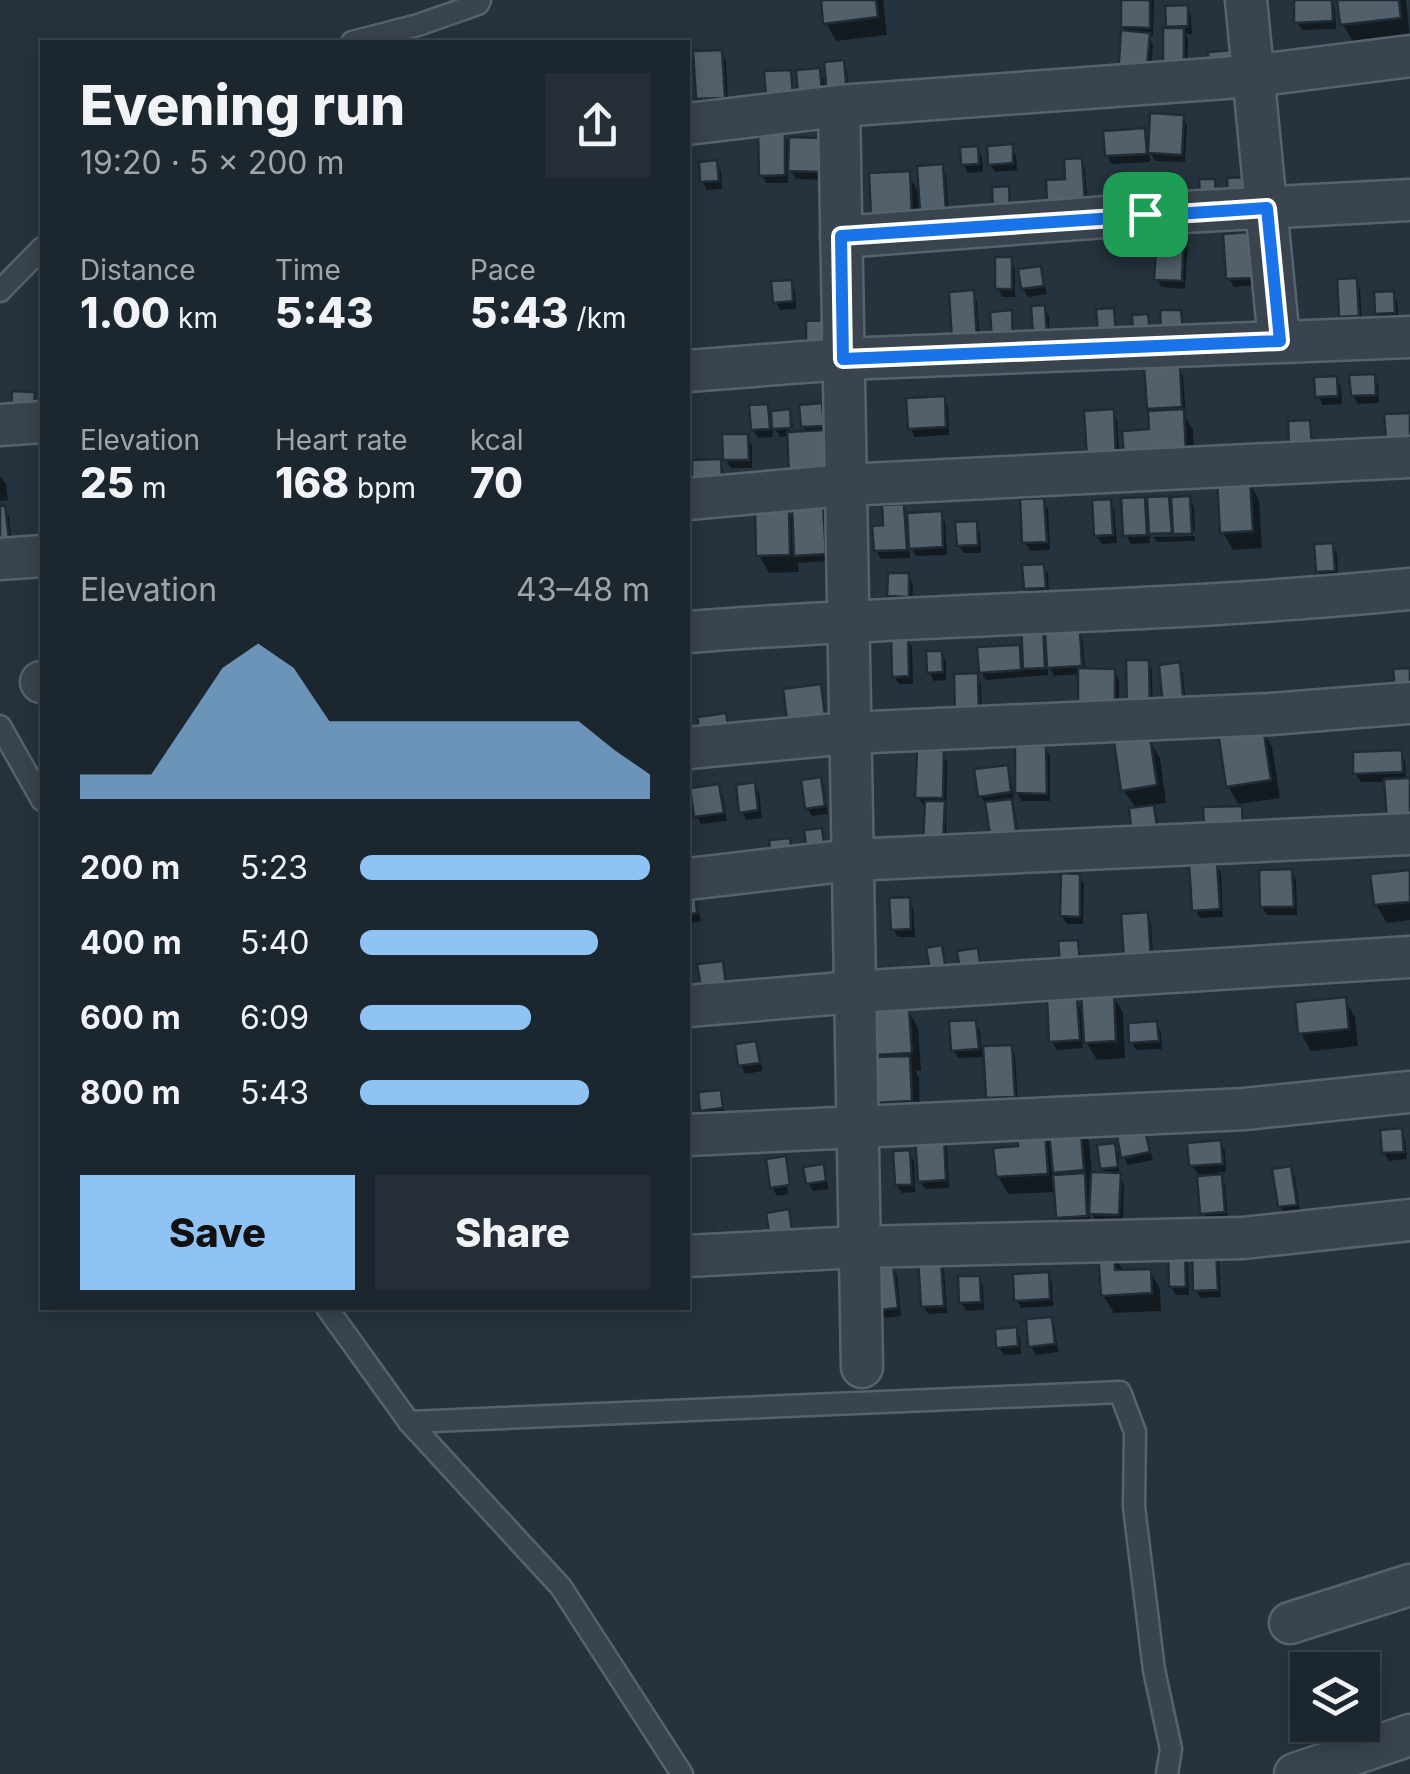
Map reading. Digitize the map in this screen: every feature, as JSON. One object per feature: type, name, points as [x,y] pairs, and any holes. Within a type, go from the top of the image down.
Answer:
[{"type":"street","points":[[1246,0],[1280,341]]},
{"type":"street","points":[[690,124],[839,106],[1252,76],[1410,56]]},
{"type":"street","points":[[839,106],[862,1367]]},
{"type":"street","points":[[841,236],[1410,200]]},
{"type":"street","points":[[690,371],[843,359],[1410,337]]},
{"type":"street","points":[[0,425],[40,422]]},
{"type":"street","points":[[690,498],[845,485],[1410,457]]},
{"type":"street","points":[[0,560],[40,556]]},
{"type":"street","points":[[690,632],[848,619],[1268,600],[1410,589]]},
{"type":"street","points":[[690,748],[849,733],[1270,714],[1410,703]]},
{"type":"street","points":[[690,879],[852,860],[1410,834]]},
{"type":"street","points":[[690,1006],[1410,958]]},
{"type":"street","points":[[690,1135],[1245,1110],[1410,1092]]},
{"type":"street","points":[[690,1256],[858,1247],[1243,1238],[1410,1220]]},
{"type":"street","points":[[1290,1623],[1410,1585]]},
{"type":"street","points":[[1295,1774],[1410,1735]]},
{"type":"lane","points":[[360,40],[418,25],[480,0]]},
{"type":"lane","points":[[0,291],[40,250]]},
{"type":"lane","points":[[0,726],[40,796]]},
{"type":"lane","points":[[329,1310],[409,1422],[561,1586],[682,1774]]},
{"type":"lane","points":[[409,1422],[1120,1392],[1135,1432],[1134,1507],[1154,1670],[1171,1749],[1166,1774]]},
{"type":"building","points":[[821,0],[876,0],[878,17],[823,24]]},
{"type":"building","points":[[1121,0],[1150,0],[1150,28],[1121,27]]},
{"type":"building","points":[[1294,0],[1332,0],[1333,21],[1294,23]]},
{"type":"building","points":[[1337,0],[1399,0],[1401,18],[1340,25]]},
{"type":"building","points":[[1188,5],[1188,26],[1166,27],[1165,6]]},
{"type":"building","points":[[1163,28],[1184,28],[1184,75],[1163,75]]},
{"type":"building","points":[[1121,30],[1150,33],[1146,77],[1118,75]]},
{"type":"building","points":[[1244,49],[1209,75],[1208,52]]},
{"type":"building","points":[[722,50],[725,98],[696,99],[693,51]]},
{"type":"building","points":[[844,60],[847,93],[827,95],[824,62]]},
{"type":"building","points":[[820,68],[822,94],[798,96],[796,70]]},
{"type":"building","points":[[791,70],[793,96],[766,98],[764,71]]},
{"type":"building","points":[[1150,113],[1184,115],[1182,155],[1148,153]]},
{"type":"building","points":[[1145,128],[1147,154],[1105,156],[1103,131]]},
{"type":"building","points":[[758,131],[785,131],[785,175],[759,176]]},
{"type":"building","points":[[789,137],[820,138],[820,172],[788,171]]},
{"type":"building","points":[[1013,144],[1013,163],[988,165],[987,146]]},
{"type":"building","points":[[978,146],[979,164],[961,165],[960,147]]},
{"type":"building","points":[[1082,158],[1085,201],[1047,203],[1046,180],[1065,179],[1064,159]]},
{"type":"building","points":[[717,160],[719,181],[700,182],[699,162]]},
{"type":"building","points":[[943,164],[946,211],[920,212],[917,166]]},
{"type":"building","points":[[910,171],[912,216],[871,218],[869,173]]},
{"type":"building","points":[[1246,177],[1247,197],[1228,198],[1227,178]]},
{"type":"building","points":[[1199,179],[1215,179],[1216,200],[1200,201]]},
{"type":"building","points":[[1009,186],[1010,208],[993,210],[992,187]]},
{"type":"building","points":[[1157,230],[1184,231],[1182,281],[1154,280]]},
{"type":"building","points":[[1250,232],[1253,278],[1226,279],[1223,234]]},
{"type":"building","points":[[995,257],[1012,257],[1012,289],[995,289]]},
{"type":"building","points":[[1041,266],[1044,286],[1021,289],[1018,269]]},
{"type":"building","points":[[1357,278],[1359,316],[1339,317],[1337,279]]},
{"type":"building","points":[[792,280],[793,301],[773,303],[771,281]]},
{"type":"building","points":[[974,290],[977,340],[952,341],[949,292]]},
{"type":"building","points":[[1394,291],[1395,313],[1375,314],[1374,292]]},
{"type":"building","points":[[1045,305],[1047,335],[1033,336],[1031,306]]},
{"type":"building","points":[[1114,308],[1116,333],[1098,333],[1096,309]]},
{"type":"building","points":[[1012,310],[1013,341],[992,342],[990,312]]},
{"type":"building","points":[[1160,310],[1181,310],[1183,329],[1161,330]]},
{"type":"building","points":[[1148,314],[1150,330],[1133,331],[1132,315]]},
{"type":"building","points":[[827,320],[828,345],[806,346],[806,321]]},
{"type":"building","points":[[1180,365],[1182,407],[1147,409],[1144,367]]},
{"type":"building","points":[[1375,374],[1376,395],[1351,396],[1349,375]]},
{"type":"building","points":[[1337,376],[1338,396],[1315,397],[1314,377]]},
{"type":"building","points":[[12,391],[35,392],[34,413],[11,411]]},
{"type":"building","points":[[945,396],[946,427],[908,429],[906,398]]},
{"type":"building","points":[[822,403],[824,426],[801,427],[799,405]]},
{"type":"building","points":[[768,404],[770,429],[751,430],[749,405]]},
{"type":"building","points":[[790,409],[791,428],[772,429],[771,411]]},
{"type":"building","points":[[1114,409],[1116,458],[1087,459],[1084,411]]},
{"type":"building","points":[[1184,409],[1186,454],[1124,457],[1122,431],[1149,429],[1148,411]]},
{"type":"building","points":[[1410,413],[1410,439],[1386,440],[1384,414]]},
{"type":"building","points":[[1310,420],[1312,446],[1289,447],[1288,421]]},
{"type":"building","points":[[825,430],[827,475],[789,477],[787,432]]},
{"type":"building","points":[[722,434],[748,434],[749,460],[723,460]]},
{"type":"building","points":[[721,459],[722,480],[692,480],[692,460]]},
{"type":"building","points":[[1250,480],[1253,531],[1220,533],[1217,481]]},
{"type":"building","points":[[1169,496],[1172,533],[1149,534],[1147,497]]},
{"type":"building","points":[[1190,496],[1192,534],[1173,534],[1171,497]]},
{"type":"building","points":[[1145,497],[1147,535],[1123,536],[1121,498]]},
{"type":"building","points":[[1044,498],[1047,542],[1022,543],[1020,499]]},
{"type":"building","points":[[1111,499],[1113,535],[1094,536],[1092,500]]},
{"type":"building","points":[[904,504],[907,550],[874,551],[872,526],[883,525],[882,505]]},
{"type":"building","points":[[5,505],[9,539],[0,540],[0,506]]},
{"type":"building","points":[[823,505],[826,554],[794,556],[792,507]]},
{"type":"building","points":[[789,507],[790,555],[756,556],[755,508]]},
{"type":"building","points":[[942,511],[943,547],[909,549],[907,513]]},
{"type":"building","points":[[977,521],[978,545],[957,546],[955,522]]},
{"type":"building","points":[[1333,543],[1335,571],[1316,572],[1314,544]]},
{"type":"building","points":[[1044,564],[1046,588],[1024,589],[1022,565]]},
{"type":"building","points":[[888,573],[909,573],[909,597],[887,596]]},
{"type":"building","points":[[1043,623],[1045,668],[1023,669],[1021,624]]},
{"type":"building","points":[[1080,631],[1082,666],[1047,668],[1045,632]]},
{"type":"building","points":[[891,636],[908,636],[909,676],[892,677]]},
{"type":"building","points":[[1020,645],[1021,670],[979,673],[977,647]]},
{"type":"building","points":[[926,651],[942,651],[943,672],[927,673]]},
{"type":"building","points":[[1126,660],[1149,660],[1150,710],[1127,710]]},
{"type":"building","points":[[1180,662],[1184,706],[1163,708],[1159,665]]},
{"type":"building","points":[[1078,668],[1115,669],[1115,711],[1078,711]]},
{"type":"building","points":[[1410,668],[1410,692],[1395,693],[1393,669]]},
{"type":"building","points":[[978,673],[979,718],[955,719],[954,674]]},
{"type":"building","points":[[821,684],[826,723],[788,728],[783,689]]},
{"type":"building","points":[[726,713],[730,736],[701,740],[697,717]]},
{"type":"building","points":[[1263,726],[1271,780],[1226,787],[1218,732]]},
{"type":"building","points":[[1150,737],[1157,785],[1121,791],[1114,742]]},
{"type":"building","points":[[1015,745],[1046,745],[1047,794],[1015,793]]},
{"type":"building","points":[[917,750],[944,750],[943,798],[915,798]]},
{"type":"building","points":[[1402,750],[1403,772],[1353,774],[1353,752]]},
{"type":"building","points":[[1008,765],[1011,792],[978,797],[974,769]]},
{"type":"building","points":[[821,777],[825,806],[805,809],[801,780]]},
{"type":"building","points":[[1410,778],[1410,821],[1387,822],[1384,779]]},
{"type":"building","points":[[755,782],[758,810],[739,813],[736,785]]},
{"type":"building","points":[[719,784],[724,813],[694,817],[690,788]]},
{"type":"building","points":[[1012,799],[1017,838],[991,842],[985,802]]},
{"type":"building","points":[[925,801],[945,801],[943,844],[923,842]]},
{"type":"building","points":[[1154,805],[1158,834],[1132,837],[1129,808]]},
{"type":"building","points":[[1242,806],[1243,827],[1204,828],[1203,807]]},
{"type":"building","points":[[822,828],[825,851],[807,853],[804,830]]},
{"type":"building","points":[[790,838],[792,855],[771,858],[769,840]]},
{"type":"building","points":[[1217,862],[1220,909],[1192,911],[1189,864]]},
{"type":"building","points":[[1292,869],[1294,907],[1260,907],[1259,870]]},
{"type":"building","points":[[1410,870],[1410,902],[1374,905],[1370,874]]},
{"type":"building","points":[[1061,873],[1080,874],[1080,917],[1060,916]]},
{"type":"building","points":[[695,892],[697,913],[690,915],[690,893]]},
{"type":"building","points":[[910,897],[911,929],[891,930],[889,898]]},
{"type":"building","points":[[1148,912],[1151,959],[1124,961],[1121,914]]},
{"type":"building","points":[[1078,940],[1080,963],[1060,963],[1058,941]]},
{"type":"building","points":[[942,945],[946,970],[930,971],[926,948]]},
{"type":"building","points":[[978,948],[981,968],[960,971],[957,951]]},
{"type":"building","points":[[723,961],[726,984],[701,988],[697,964]]},
{"type":"building","points":[[1114,992],[1116,1041],[1084,1043],[1081,994]]},
{"type":"building","points":[[1077,997],[1080,1040],[1049,1042],[1047,999]]},
{"type":"building","points":[[1346,997],[1349,1029],[1298,1034],[1295,1002]]},
{"type":"building","points":[[909,1007],[912,1053],[876,1055],[872,1010]]},
{"type":"building","points":[[976,1020],[979,1049],[951,1051],[949,1021]]},
{"type":"building","points":[[1157,1021],[1159,1041],[1129,1043],[1128,1023]]},
{"type":"building","points":[[756,1041],[760,1063],[738,1066],[735,1044]]},
{"type":"building","points":[[1012,1045],[1015,1097],[986,1098],[983,1046]]},
{"type":"building","points":[[910,1056],[912,1101],[874,1103],[872,1057]]},
{"type":"building","points":[[721,1090],[723,1108],[700,1111],[698,1092]]},
{"type":"building","points":[[1080,1121],[1084,1170],[1053,1173],[1048,1124]]},
{"type":"building","points":[[1402,1128],[1404,1152],[1382,1153],[1380,1130]]},
{"type":"building","points":[[1045,1130],[1048,1174],[996,1177],[993,1148],[1018,1146],[1017,1132]]},
{"type":"building","points":[[1145,1130],[1150,1152],[1121,1158],[1117,1136]]},
{"type":"building","points":[[944,1135],[946,1180],[918,1182],[915,1136]]},
{"type":"building","points":[[1221,1140],[1223,1164],[1189,1166],[1187,1143]]},
{"type":"building","points":[[1115,1143],[1118,1167],[1100,1169],[1097,1145]]},
{"type":"building","points":[[910,1150],[912,1185],[895,1185],[893,1151]]},
{"type":"building","points":[[786,1156],[790,1185],[770,1188],[766,1159]]},
{"type":"building","points":[[824,1164],[826,1181],[806,1184],[803,1167]]},
{"type":"building","points":[[1291,1166],[1297,1205],[1278,1207],[1272,1169]]},
{"type":"building","points":[[1091,1172],[1121,1173],[1119,1215],[1089,1214]]},
{"type":"building","points":[[1085,1173],[1087,1216],[1056,1218],[1053,1175]]},
{"type":"building","points":[[1222,1174],[1225,1212],[1200,1214],[1197,1176]]},
{"type":"building","points":[[789,1209],[792,1230],[769,1233],[766,1213]]},
{"type":"building","points":[[1216,1246],[1218,1290],[1193,1291],[1192,1247]]},
{"type":"building","points":[[1114,1251],[1115,1270],[1151,1269],[1152,1293],[1101,1296],[1098,1252]]},
{"type":"building","points":[[1168,1253],[1185,1253],[1186,1287],[1169,1287]]},
{"type":"building","points":[[941,1259],[944,1306],[921,1307],[918,1260]]},
{"type":"building","points":[[893,1264],[898,1308],[878,1310],[873,1266]]},
{"type":"building","points":[[1049,1272],[1050,1299],[1014,1301],[1013,1274]]},
{"type":"building","points":[[958,1276],[980,1276],[981,1302],[959,1303]]},
{"type":"building","points":[[1052,1317],[1055,1344],[1028,1347],[1026,1319]]},
{"type":"building","points":[[1017,1327],[1018,1346],[996,1348],[995,1329]]},
{"type":"route","points":[[1267,208],[1280,341],[843,359],[841,236],[1145,214],[1267,208]]}]
